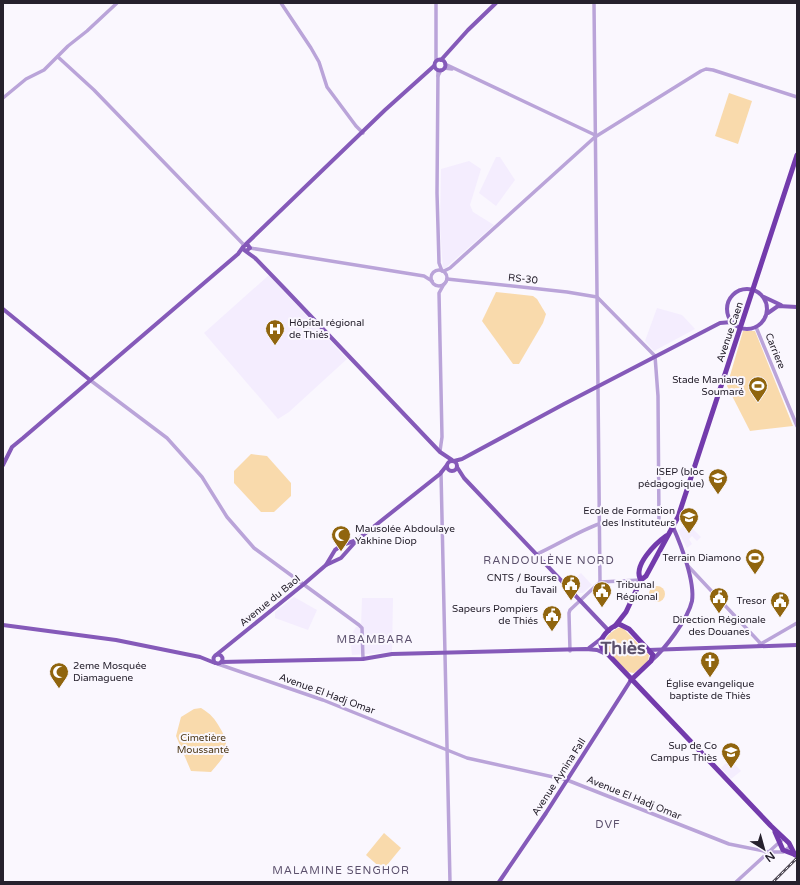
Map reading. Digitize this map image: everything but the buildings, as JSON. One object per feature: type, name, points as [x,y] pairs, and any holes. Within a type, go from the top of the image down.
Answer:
[{"type":"highway","name":"Avenue Caen","points":[[604,636],[615,626],[626,612],[641,580],[646,576],[681,510],[797,155]]},
{"type":"highway","name":"Avenue Caen","points":[[641,580],[639,574],[644,559],[655,545],[667,535]]},
{"type":"highway","points":[[626,612],[625,620],[629,629]]},
{"type":"highway","points":[[615,626],[622,624],[629,629],[653,655],[651,661],[631,680]]},
{"type":"highway","points":[[604,636],[600,641],[601,646],[608,655],[782,839],[791,846],[796,855]]},
{"type":"highway","points":[[782,839],[785,851],[796,855]]},
{"type":"main road","points":[[3,465],[10,451],[18,442],[238,254],[247,248],[252,238],[426,72],[440,65],[448,50],[496,3]]},
{"type":"main road","points":[[247,248],[440,452],[453,460],[464,478],[609,631]]},
{"type":"main road","points":[[720,323],[727,313],[729,300],[734,293],[744,288],[754,289],[764,297],[782,305],[797,307]]},
{"type":"main road","points":[[727,313],[732,322],[741,328],[749,329],[756,327],[763,322],[767,314],[768,307],[764,297]]},
{"type":"main road","points":[[767,314],[773,308],[782,305]]},
{"type":"main road","points":[[3,309],[90,380]]},
{"type":"main road","points":[[441,473],[453,460],[462,459],[720,323],[732,322]]},
{"type":"main road","points":[[440,452],[451,471],[464,478]]},
{"type":"main road","points":[[441,473],[451,471],[462,459]]},
{"type":"main road","name":"Avenue du Baol","points":[[215,656],[326,565],[341,558],[357,540],[441,473]]},
{"type":"main road","points":[[651,661],[663,648],[682,622],[692,602],[692,589],[687,565],[672,527]]},
{"type":"main road","name":"Avenue du Baol","points":[[326,565],[335,550],[342,545],[357,540]]},
{"type":"main road","points":[[3,625],[92,635],[200,657],[220,664],[232,660]]},
{"type":"main road","points":[[586,649],[604,636]]},
{"type":"main road","points":[[648,650],[663,648],[754,648],[762,646],[797,645]]},
{"type":"main road","points":[[200,657],[215,656],[232,660],[363,659],[392,654],[570,651],[586,649],[597,650],[608,655]]},
{"type":"main road","points":[[220,664],[224,650]]},
{"type":"main road","points":[[215,656],[213,659],[220,664]]},
{"type":"main road","name":"Avenue Aynina Fall","points":[[499,882],[631,680]]},
{"type":"street","points":[[3,98],[26,79],[44,70],[68,46],[87,31],[117,3]]},
{"type":"street","points":[[281,3],[319,62],[327,87],[363,133]]},
{"type":"street","points":[[436,3],[437,53],[440,65],[437,77],[439,263],[435,272],[433,283],[439,293],[442,437],[440,452]]},
{"type":"street","points":[[594,3],[600,582]]},
{"type":"street","points":[[58,57],[94,90],[247,248],[424,276],[439,286],[444,284]]},
{"type":"street","points":[[440,65],[453,69],[595,136]]},
{"type":"street","points":[[424,276],[450,268],[595,136],[706,69],[797,97]]},
{"type":"street","points":[[439,263],[447,278]]},
{"type":"street","points":[[439,293],[447,278],[450,268]]},
{"type":"street","name":"RS-30","points":[[447,278],[567,292],[597,298]]},
{"type":"street","points":[[597,298],[655,356],[658,396],[659,522]]},
{"type":"street","name":"Carriere","points":[[756,327],[797,426]]},
{"type":"street","points":[[90,380],[167,438],[202,477],[227,517],[254,548],[347,615],[362,628],[363,659]]},
{"type":"street","points":[[441,473],[450,882]]},
{"type":"street","points":[[537,554],[599,524],[659,522],[669,524],[672,527]]},
{"type":"street","points":[[687,565],[762,646],[765,641],[797,623]]},
{"type":"street","points":[[570,651],[569,614],[580,600],[600,582],[641,580]]},
{"type":"street","name":"Avenue El Hadj Omar","points":[[220,664],[324,700],[446,749],[491,764],[567,780],[729,844],[769,852],[785,851]]},
{"type":"street","points":[[736,882],[782,839]]},
{"type":"street","points":[[785,851],[791,846]]},
{"type":"shaded area","points":[[496,157],[500,157],[515,180],[496,206],[479,193]]},
{"type":"shaded area","points":[[469,161],[481,169],[470,205],[473,212],[494,225],[443,270],[440,226],[441,169]]},
{"type":"shaded area","name":"Hôpital régional de Thiés","points":[[269,275],[347,359],[289,412],[278,419],[204,333]]},
{"type":"shaded area","points":[[657,308],[682,315],[695,329],[654,351],[645,341]]},
{"type":"shaded area","name":"Ecole de Formation des Instituteurs","points":[[687,523],[701,537],[697,541],[692,536],[689,539],[692,544],[687,548],[678,531]]},
{"type":"shaded area","points":[[581,573],[592,585],[583,593],[579,593],[570,583]]},
{"type":"shaded area","points":[[294,597],[317,610],[308,630],[275,618],[275,612]]},
{"type":"shaded area","points":[[362,598],[393,598],[392,652],[352,655],[350,637],[356,627],[361,626]]},
{"type":"shaded area","name":"Sup de Co Campus Thiès","points":[[730,759],[741,771],[731,779],[721,768]]},
{"type":"green space","points":[[729,93],[752,101],[738,144],[715,136]]},
{"type":"green space","points":[[496,292],[533,296],[537,299],[546,314],[543,323],[519,364],[513,364],[482,321]]},
{"type":"green space","points":[[743,331],[755,331],[793,426],[750,431],[727,386]]},
{"type":"green space","points":[[251,454],[267,456],[291,483],[291,496],[274,512],[261,512],[234,483],[234,471]]},
{"type":"green space","points":[[657,586],[663,588],[665,594],[663,600],[657,602],[651,600],[649,594],[651,588]]},
{"type":"green space","points":[[622,627],[649,655],[648,661],[634,673],[628,672],[604,647],[605,641],[609,634]]},
{"type":"green space","name":"Cimetière Moussanté","points":[[201,708],[214,719],[226,741],[225,752],[211,772],[191,771],[176,736],[181,717],[194,709]]},
{"type":"green space","points":[[384,833],[401,848],[383,870],[366,855]]},
{"type":"railway","points":[[773,882],[797,858]]},
{"type":"place","name":"Hôpital régional de Thiés","points":[[275,346]]},
{"type":"place","name":"Stade Maniang Soumaré","points":[[758,403]]},
{"type":"place","name":"ISEP (bloc pédagogique)","points":[[718,495]]},
{"type":"place","name":"Ecole de Formation des Instituteurs","points":[[689,534]]},
{"type":"place","name":"Mausolée Abdoulaye Yakhine Diop","points":[[341,552]]},
{"type":"place","name":"Terrain Diamono","points":[[755,575]]},
{"type":"place","name":"CNTS / Bourse du Tavail","points":[[571,601]]},
{"type":"place","name":"Tribunal Régional","points":[[602,608]]},
{"type":"place","name":"Direction Régionale des Douanes","points":[[719,614]]},
{"type":"place","name":"Tresor","points":[[780,618]]},
{"type":"place","name":"Sapeurs Pompiers de Thiés","points":[[552,632]]},
{"type":"place","name":"Église evangelique baptiste de Thiès","points":[[710,678]]},
{"type":"place","name":"2eme Mosquée Diamaguene","points":[[59,689]]},
{"type":"place","name":"Sup de Co Campus Thiès","points":[[731,769]]},
{"type":"district","name":"RANDOULÈNE NORD","points":[[549,560]]},
{"type":"district","name":"MBAMBARA","points":[[375,639]]},
{"type":"district","name":"Thiès","points":[[623,648]]},
{"type":"district","name":"DVF","points":[[608,824]]},
{"type":"district","name":"MALAMINE SENGHOR","points":[[341,870]]}]
